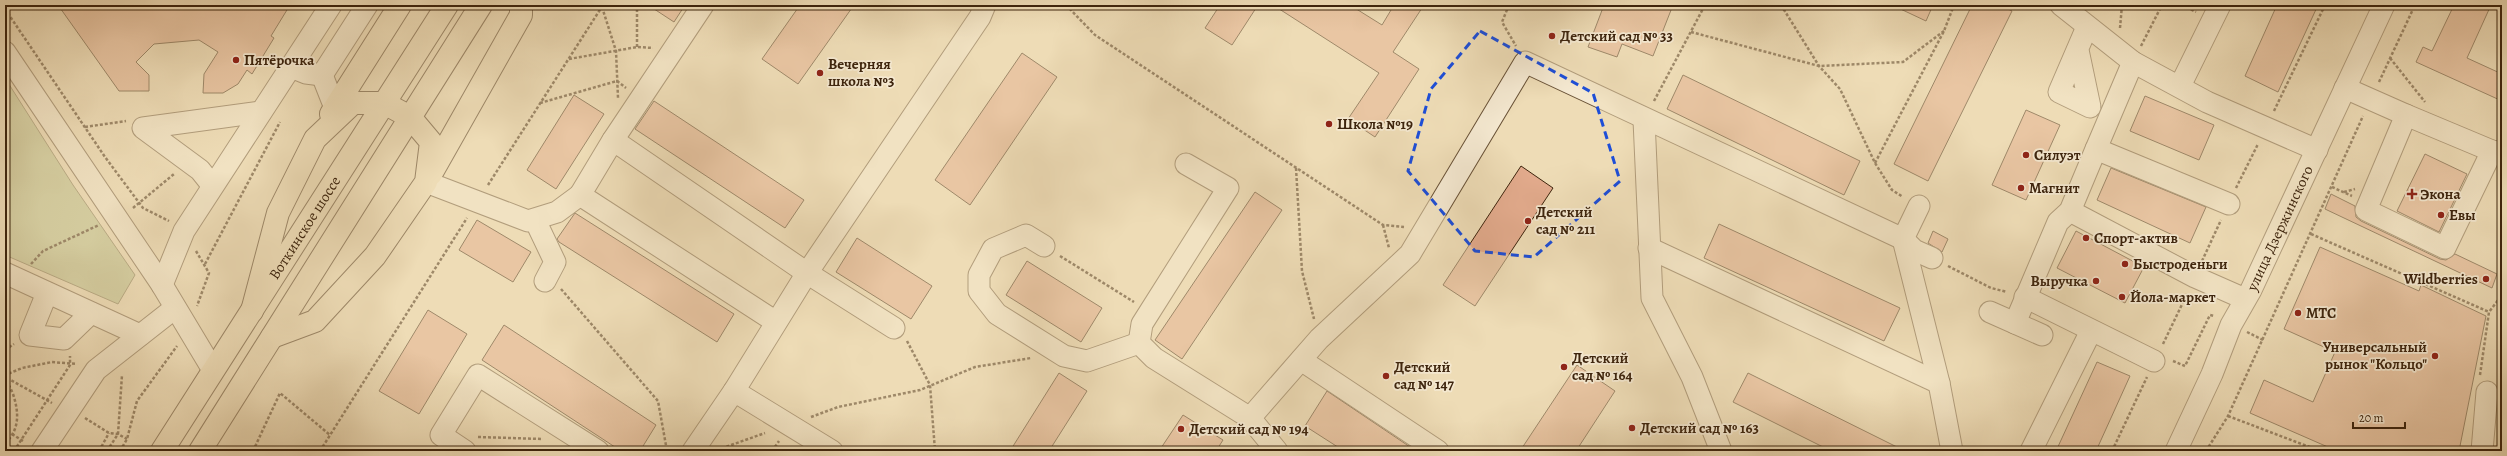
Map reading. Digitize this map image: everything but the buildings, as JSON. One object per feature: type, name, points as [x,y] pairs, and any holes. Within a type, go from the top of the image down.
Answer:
[{"type":"main road","points":[[252,311],[278,213],[315,139],[400,5]]},
{"type":"main road","name":"Воткинское шоссе","points":[[162,451],[447,5]]},
{"type":"main road","name":"Воткинское шоссе","points":[[200,451],[482,5]]},
{"type":"main road","points":[[272,336],[315,321],[375,256],[426,182],[521,15],[522,5]]},
{"type":"main road","points":[[315,139],[353,103],[384,103],[410,117],[431,142],[426,182]]},
{"type":"street","points":[[162,285],[184,232],[212,185],[331,5]]},
{"type":"street","points":[[322,75],[366,5]]},
{"type":"street","points":[[426,182],[528,222],[557,212],[580,195],[616,136],[703,5]]},
{"type":"street","points":[[693,451],[734,391],[807,273],[980,17],[985,5]]},
{"type":"street","points":[[2061,5],[2133,62],[2180,86],[2207,102],[2317,150]]},
{"type":"street","points":[[2180,86],[2220,5]]},
{"type":"street","name":"улица Дзержинского","points":[[2176,451],[2245,299],[2317,150],[2384,5]]},
{"type":"street","points":[[2078,50],[2087,27]]},
{"type":"street","points":[[5,52],[162,285],[214,370]]},
{"type":"street","points":[[1250,418],[1320,339],[1410,254],[1427,228],[1525,62],[1644,120],[1903,239],[1914,250],[1932,258]]},
{"type":"street","points":[[2015,323],[2058,222],[2070,211],[2133,62]]},
{"type":"street","points":[[291,67],[306,73],[322,75]]},
{"type":"street","points":[[322,75],[335,108]]},
{"type":"street","points":[[2345,88],[2406,115],[2497,152],[2445,248],[2366,210],[2406,115]]},
{"type":"street","points":[[143,128],[261,112]]},
{"type":"street","points":[[1644,120],[1652,298],[1692,377],[1719,445],[1739,451]]},
{"type":"street","points":[[143,128],[200,170],[212,185]]},
{"type":"street","points":[[616,136],[807,273],[894,328]]},
{"type":"street","points":[[2096,149],[2229,204]]},
{"type":"street","points":[[1139,342],[1142,324],[1228,188],[1186,164]]},
{"type":"street","points":[[580,195],[776,322]]},
{"type":"street","points":[[1919,206],[1903,239],[1939,383],[1952,451]]},
{"type":"street","points":[[2070,211],[2195,277],[2245,299]]},
{"type":"street","points":[[535,220],[555,262],[546,280]]},
{"type":"street","points":[[1044,246],[1026,235],[993,249],[979,275],[979,291],[997,314],[1060,353],[1087,361],[1139,342]]},
{"type":"street","points":[[1649,248],[1939,383]]},
{"type":"street","points":[[5,273],[140,335]]},
{"type":"street","points":[[47,293],[30,335],[64,339],[91,313]]},
{"type":"street","points":[[2025,297],[2154,361]]},
{"type":"street","points":[[42,451],[96,370],[175,308]]},
{"type":"street","points":[[1990,312],[2042,335]]},
{"type":"street","points":[[2031,451],[2091,331]]},
{"type":"street","points":[[1139,342],[1154,358],[1250,418],[1277,451]]},
{"type":"street","points":[[1301,360],[1438,451]]},
{"type":"street","points":[[468,444],[441,435],[478,374],[598,451]]},
{"type":"street","points":[[734,391],[791,424],[832,451]]},
{"type":"street","points":[[2482,451],[2487,392]]},
{"type":"path","points":[[1066,5],[1095,35],[1383,225],[1427,228]]},
{"type":"path","points":[[1509,5],[1502,22],[1525,62]]},
{"type":"path","points":[[1644,120],[1705,5]]},
{"type":"path","points":[[1781,5],[1819,66],[1840,89],[1875,163],[1892,190],[1919,206]]},
{"type":"path","points":[[1875,163],[1944,31],[1954,5]]},
{"type":"path","points":[[2133,62],[2162,5]]},
{"type":"path","points":[[2112,451],[2325,5]]},
{"type":"path","points":[[2206,451],[2228,416],[2415,5]]},
{"type":"path","points":[[602,6],[616,51],[616,136]]},
{"type":"path","points":[[320,451],[602,6]]},
{"type":"path","points":[[637,10],[637,47]]},
{"type":"path","points":[[1691,32],[1819,66],[1903,62],[1944,31]]},
{"type":"path","points":[[568,59],[637,47],[673,49]]},
{"type":"path","points":[[2390,58],[2427,105]]},
{"type":"path","points":[[540,103],[617,81]]},
{"type":"path","points":[[84,127],[132,120],[143,128]]},
{"type":"path","points":[[204,264],[280,121]]},
{"type":"path","points":[[1296,167],[1302,272],[1320,339]]},
{"type":"path","points":[[2311,234],[2489,312],[2502,295]]},
{"type":"path","points":[[1044,246],[1150,312]]},
{"type":"path","points":[[1932,258],[1992,288],[2025,297]]},
{"type":"path","points":[[546,280],[564,290],[658,401],[666,450]]},
{"type":"path","points":[[894,328],[904,336],[930,386],[935,451]]},
{"type":"path","points":[[14,451],[70,364],[70,355],[74,349]]},
{"type":"path","points":[[107,451],[118,434],[123,349]]},
{"type":"path","points":[[714,451],[838,407],[920,390],[975,367],[1060,353]]},
{"type":"path","points":[[8,374],[22,368],[52,362],[81,364]]},
{"type":"path","points":[[5,365],[8,374],[6,381],[17,406],[17,425],[5,443]]},
{"type":"path","points":[[7,378],[46,402],[70,409],[109,434],[118,434],[127,439]]},
{"type":"path","points":[[252,451],[280,392],[330,436]]},
{"type":"path","points":[[2228,416],[2320,451]]},
{"type":"path","points":[[12,434],[22,440]]},
{"type":"path","points":[[99,451],[109,434]]},
{"type":"path","points":[[468,444],[550,439]]},
{"type":"highlighted area","points":[[1480,31],[1593,93],[1620,181],[1534,257],[1475,251],[1408,171],[1431,89]]},
{"type":"green space","points":[[5,78],[73,185],[135,275],[118,304],[5,255]]},
{"type":"place","name":"Детский сад № 33","points":[[1552,36]]},
{"type":"place","name":"Пятёрочка","points":[[236,60]]},
{"type":"place","name":"Вечерняя школа №3","points":[[820,73]]},
{"type":"place","name":"Школа №19","points":[[1329,124]]},
{"type":"place","name":"Силуэт","points":[[2026,155]]},
{"type":"place","name":"Магнит","points":[[2021,188]]},
{"type":"place","name":"Экона","points":[[2412,194]]},
{"type":"place","name":"Евы","points":[[2441,215]]},
{"type":"place","name":"Детский сад № 211","points":[[1528,221]]},
{"type":"place","name":"Спорт-актив","points":[[2086,238]]},
{"type":"place","name":"Быстроденьги","points":[[2125,264]]},
{"type":"place","name":"Wildberries","points":[[2486,279]]},
{"type":"place","name":"Выручка","points":[[2096,281]]},
{"type":"place","name":"Йола-маркет","points":[[2122,297]]},
{"type":"place","name":"МТС","points":[[2298,313]]},
{"type":"place","name":"Универсальный рынок \"Кольцо\"","points":[[2435,356]]},
{"type":"place","name":"Детский сад № 164","points":[[1564,367]]},
{"type":"place","name":"Детский сад № 147","points":[[1386,376]]},
{"type":"place","name":"Детский сад № 163","points":[[1632,428]]},
{"type":"place","name":"Детский сад № 194","points":[[1181,429]]}]
